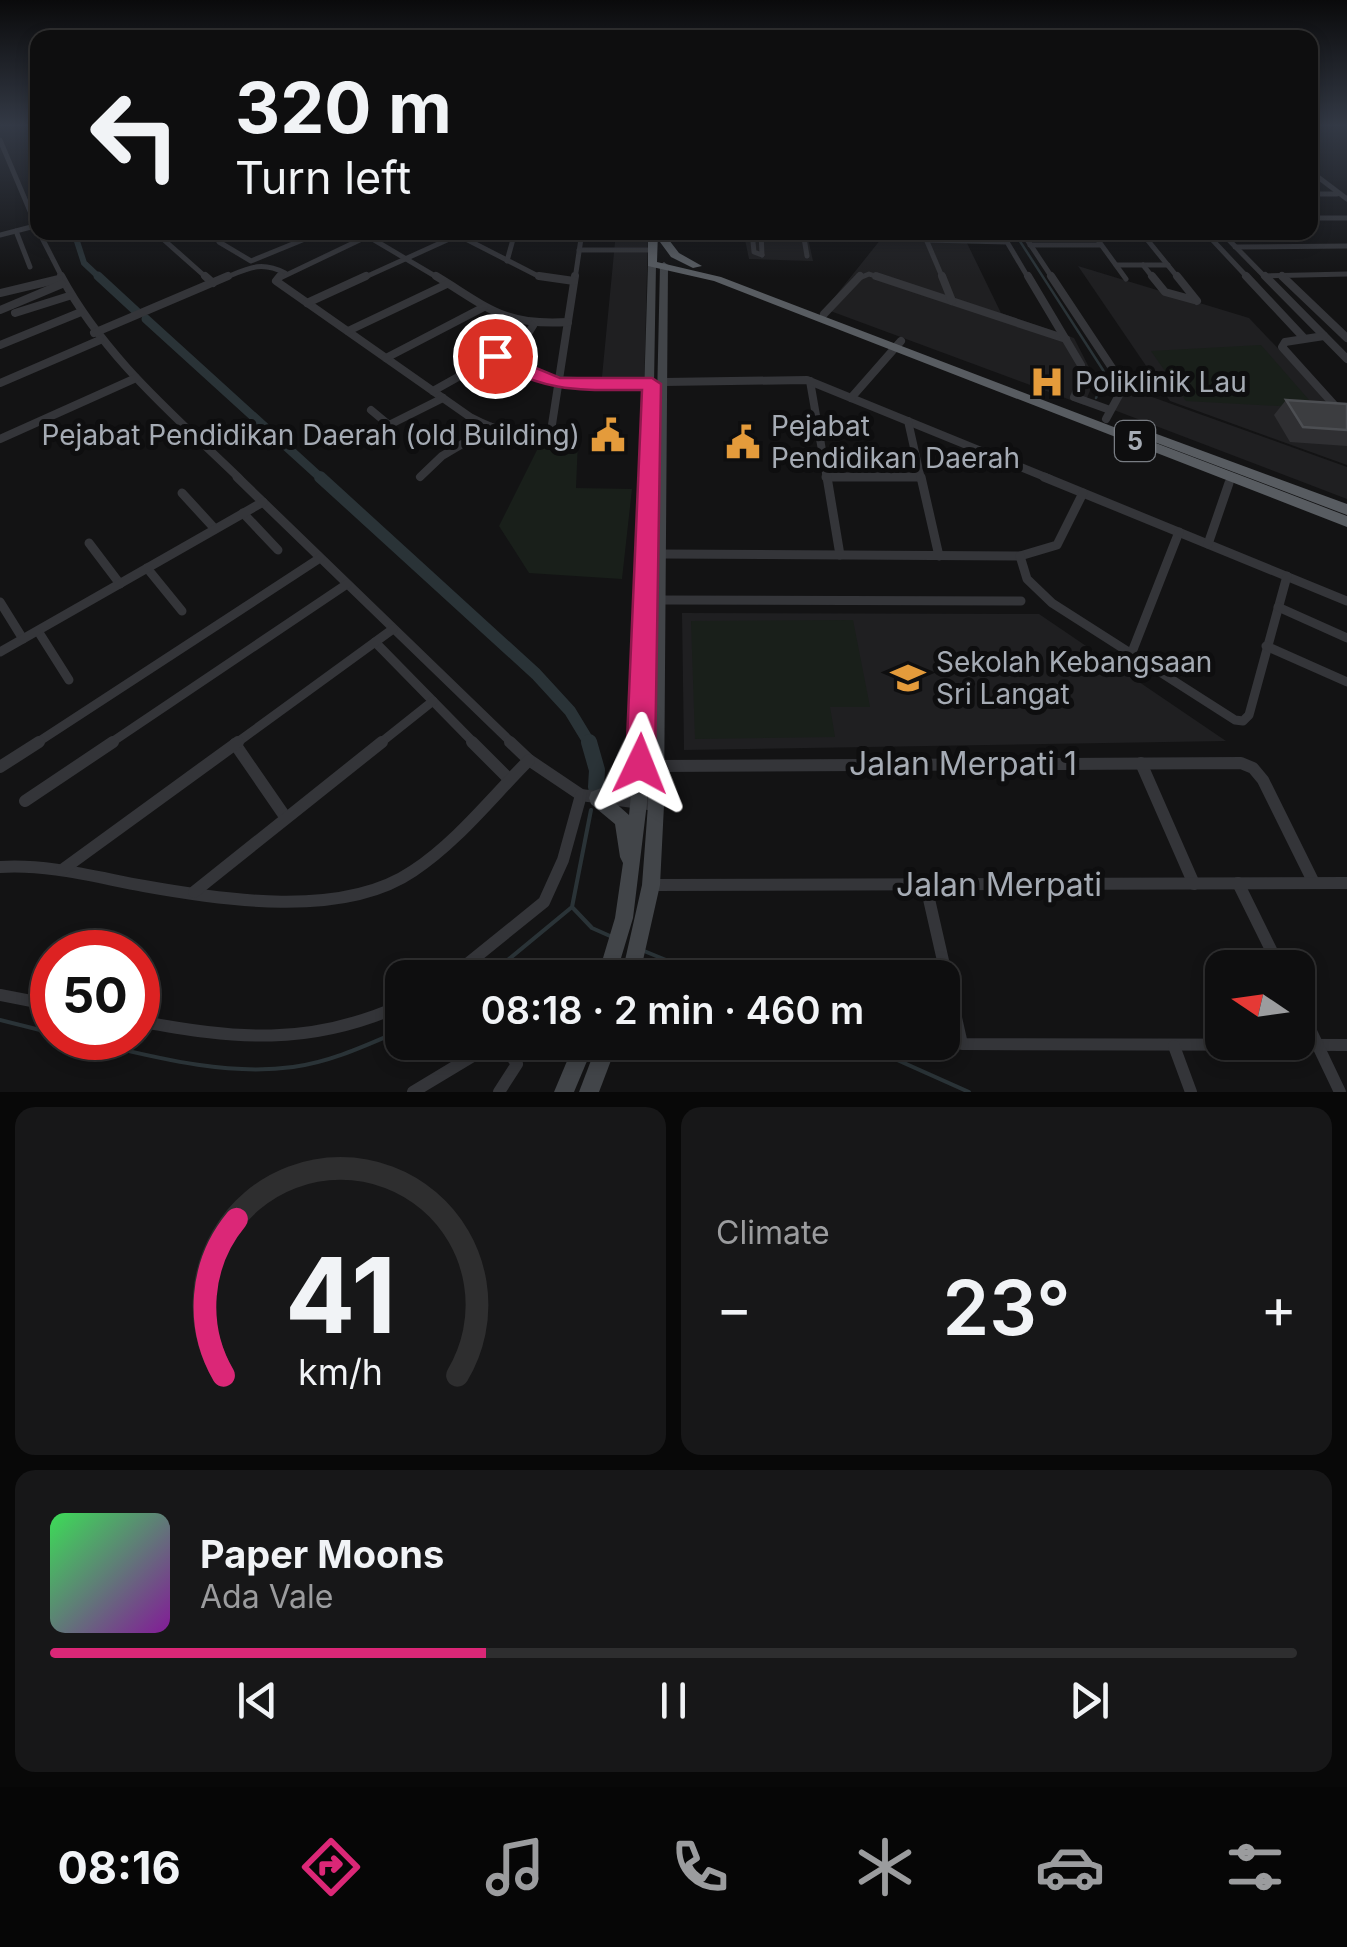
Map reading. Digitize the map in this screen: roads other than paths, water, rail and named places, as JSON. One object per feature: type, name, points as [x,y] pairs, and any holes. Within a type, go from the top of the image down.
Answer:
[{"type":"highway","points":[[654,240],[657,259]]},
{"type":"highway","points":[[657,259],[664,240]]},
{"type":"highway","points":[[667,240],[675,255],[694,268]]},
{"type":"highway","name":"5","points":[[657,259],[694,268],[899,344],[1108,415],[1344,515]]},
{"type":"highway","points":[[664,280],[673,272],[694,268]]},
{"type":"highway","name":"5","points":[[694,268],[1344,515]]},
{"type":"main road","points":[[635,960],[650,885],[642,726],[664,280],[657,259]]},
{"type":"main road","points":[[612,960],[656,766],[661,600],[657,259]]},
{"type":"main road","points":[[589,797],[614,793],[626,782],[634,768],[642,726]]},
{"type":"main road","points":[[589,797],[623,820],[630,884]]},
{"type":"main road","points":[[564,1092],[577,1060]]},
{"type":"main road","points":[[589,1092],[601,1060]]},
{"type":"street","points":[[15,177],[30,213]]},
{"type":"street","points":[[1318,177],[1347,200]]},
{"type":"street","points":[[1318,194],[1340,194]]},
{"type":"street","points":[[1318,218],[1347,218]]},
{"type":"street","points":[[0,235],[30,230]]},
{"type":"street","points":[[16,231],[30,268]]},
{"type":"street","points":[[42,240],[61,282],[97,337],[529,760],[589,797],[648,804]]},
{"type":"street","points":[[164,240],[213,283]]},
{"type":"street","points":[[221,240],[219,242],[253,261],[303,240]]},
{"type":"street","points":[[353,240],[281,275],[278,283],[443,398],[492,426],[529,434],[551,431],[581,240]]},
{"type":"street","points":[[375,240],[510,320],[534,324],[568,322]]},
{"type":"street","points":[[307,303],[443,240]]},
{"type":"street","points":[[467,240],[545,279],[574,282]]},
{"type":"street","points":[[507,261],[513,240]]},
{"type":"street","points":[[753,240],[754,252],[762,255],[761,240]]},
{"type":"street","points":[[804,240],[807,256]]},
{"type":"street","points":[[926,240],[952,301]]},
{"type":"street","points":[[998,240],[1007,242],[1081,364],[1082,379],[1074,397],[1108,415],[1124,386],[1027,240]]},
{"type":"street","points":[[1098,240],[1126,279]]},
{"type":"street","points":[[1143,266],[1164,292],[1197,301],[1147,240]]},
{"type":"street","points":[[1212,240],[1303,337]]},
{"type":"street","points":[[1228,240],[1347,359]]},
{"type":"street","points":[[1030,245],[1102,246]]},
{"type":"street","points":[[1234,246],[1347,246]]},
{"type":"street","points":[[579,250],[657,259]]},
{"type":"street","points":[[0,384],[260,264],[268,264],[281,275]]},
{"type":"street","points":[[1116,266],[1168,266]]},
{"type":"street","points":[[824,314],[864,274],[1066,339]]},
{"type":"street","points":[[1264,276],[1347,274]]},
{"type":"street","points":[[1282,275],[1347,338]]},
{"type":"street","points":[[0,293],[61,282]]},
{"type":"street","points":[[0,310],[61,282]]},
{"type":"street","points":[[348,331],[447,284]]},
{"type":"street","points":[[16,313],[69,296]]},
{"type":"street","points":[[27,299],[33,306]]},
{"type":"street","points":[[386,358],[484,307]]},
{"type":"street","points":[[0,345],[81,312]]},
{"type":"street","points":[[433,391],[524,340],[534,324]]},
{"type":"street","points":[[1332,324],[1347,324]]},
{"type":"street","points":[[1324,336],[1303,337],[1285,342],[1282,347],[1347,418]]},
{"type":"street","points":[[851,398],[899,344]]},
{"type":"street","points":[[495,356],[529,375],[558,384],[810,381],[1347,601]]},
{"type":"street","points":[[0,439],[136,378]]},
{"type":"street","points":[[810,381],[840,555]]},
{"type":"street","points":[[371,410],[389,424],[443,398]]},
{"type":"street","points":[[908,421],[939,556]]},
{"type":"street","points":[[420,476],[442,456],[492,426]]},
{"type":"street","points":[[826,477],[919,477]]},
{"type":"street","points":[[1208,544],[1228,483]]},
{"type":"street","points":[[182,492],[215,529]]},
{"type":"street","points":[[661,554],[1020,556],[1056,545],[1083,493]]},
{"type":"street","points":[[0,652],[263,502]]},
{"type":"street","points":[[243,513],[278,550]]},
{"type":"street","points":[[1132,652],[1179,532]]},
{"type":"street","points":[[89,543],[120,584]]},
{"type":"street","points":[[1020,556],[1024,572],[1038,593],[1230,718],[1243,721],[1249,715],[1287,576]]},
{"type":"street","points":[[0,767],[320,558]]},
{"type":"street","points":[[148,568],[182,611]]},
{"type":"street","points":[[25,801],[347,584]]},
{"type":"street","points":[[661,600],[1021,601]]},
{"type":"street","points":[[0,602],[23,639]]},
{"type":"street","points":[[1278,607],[1347,638]]},
{"type":"street","points":[[62,870],[394,629]]},
{"type":"street","points":[[38,631],[69,680]]},
{"type":"street","points":[[376,642],[509,779]]},
{"type":"street","points":[[1266,646],[1347,682]]},
{"type":"street","points":[[194,892],[432,701]]},
{"type":"street","points":[[235,744],[286,818]]},
{"type":"street","points":[[0,867],[36,865],[262,902],[366,892],[401,879],[425,861],[529,760]]},
{"type":"street","name":"Jalan Merpati 1","points":[[656,766],[1241,762],[1254,768],[1264,780],[1314,883]]},
{"type":"street","points":[[1141,763],[1194,884]]},
{"type":"street","points":[[472,960],[544,902],[589,797]]},
{"type":"street","points":[[1238,883],[1271,950]]},
{"type":"street","name":"Jalan Merpati","points":[[650,885],[1347,883]]},
{"type":"street","points":[[926,886],[962,1044],[1347,1045]]},
{"type":"street","points":[[0,995],[30,1001]]},
{"type":"street","points":[[160,1024],[258,1040],[296,1040],[344,1030],[385,1012]]},
{"type":"street","points":[[1315,1040],[1340,1092]]},
{"type":"street","points":[[1174,1046],[1191,1092]]},
{"type":"street","points":[[414,1092],[481,1051],[506,1049],[517,1064],[498,1092]]},
{"type":"waterway","points":[[77,240],[84,263],[101,279]]},
{"type":"waterway","points":[[1019,240],[1103,370],[1106,377],[1096,398]]},
{"type":"waterway","points":[[98,276],[137,312]]},
{"type":"waterway","points":[[146,319],[322,479]]},
{"type":"waterway","points":[[320,477],[536,674],[570,711],[589,743]]},
{"type":"waterway","points":[[589,743],[597,770],[596,787]]},
{"type":"waterway","points":[[508,960],[572,907],[591,810]]},
{"type":"waterway","points":[[573,908],[592,928],[610,936]]},
{"type":"waterway","points":[[644,951],[666,960]]},
{"type":"waterway","points":[[0,1020],[30,1028]]},
{"type":"waterway","points":[[160,1058],[238,1069],[293,1067],[349,1052],[385,1037]]},
{"type":"waterway","points":[[897,1060],[969,1092]]},
{"type":"place","name":"Poliklinik Lau","points":[[1047,382]]},
{"type":"place","name":"Pejabat Pendidikan Daerah (old Building)","points":[[608,435]]},
{"type":"place","name":"Pejabat Pendidikan Daerah","points":[[743,442]]},
{"type":"place","name":"Sekolah Kebangsaan Sri Langat","points":[[908,678]]}]
